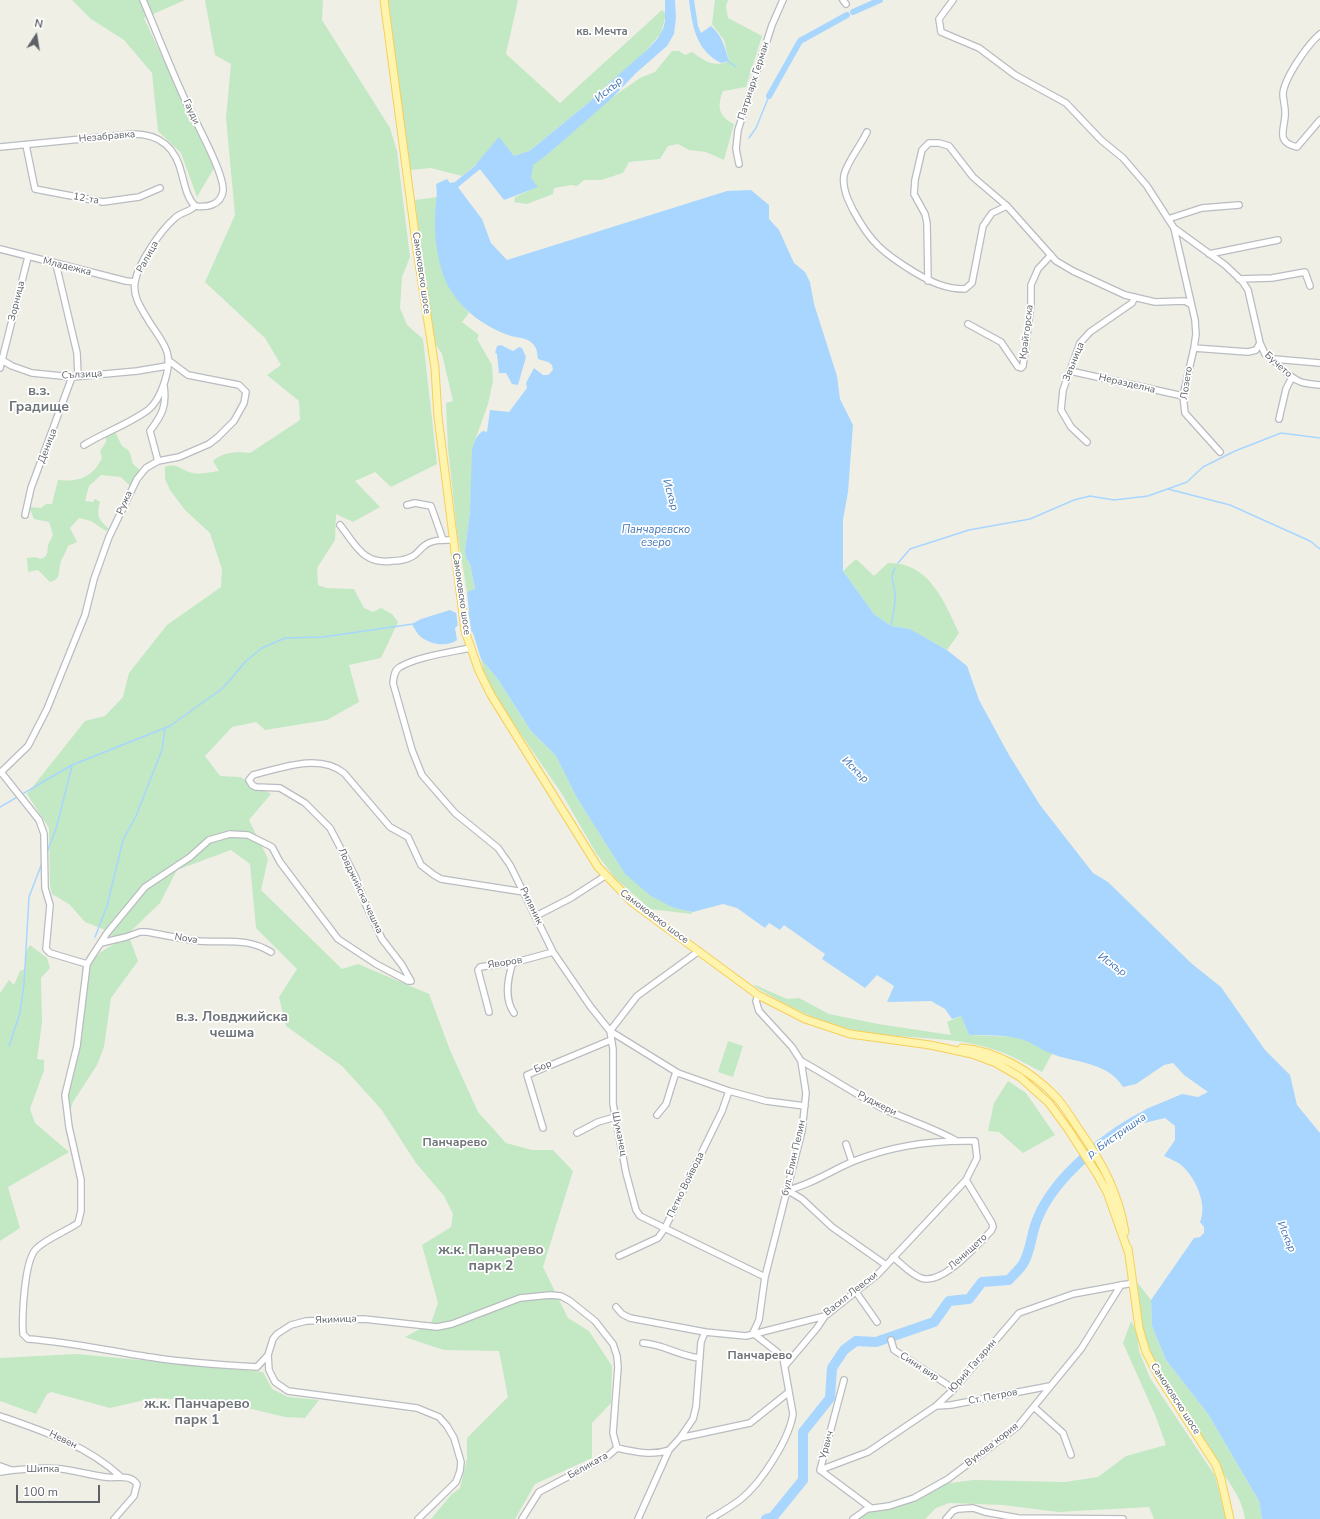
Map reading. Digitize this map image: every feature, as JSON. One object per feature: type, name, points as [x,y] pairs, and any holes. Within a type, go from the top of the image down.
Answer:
[{"type":"main road","name":"Самоковско шосе","points":[[384,0],[417,250],[435,368],[438,417],[462,610],[470,648],[491,695],[605,876],[633,903],[758,994],[804,1019],[824,1026],[866,1037],[973,1049],[997,1057],[1025,1071],[1056,1097],[1084,1136],[1114,1187],[1121,1209],[1139,1328],[1146,1352],[1160,1378],[1216,1465],[1221,1479],[1230,1519]]},
{"type":"main road","name":"Самоковско шосе","points":[[930,1045],[972,1054],[996,1063],[1020,1077],[1049,1103],[1077,1142],[1107,1192],[1128,1251]]},
{"type":"street","name":"Гауди","points":[[143,0],[182,93],[218,168],[223,185],[221,199],[216,203],[209,206],[195,206]]},
{"type":"street","name":"Патриарх Герман","points":[[739,164],[736,149],[738,130],[775,16],[783,0]]},
{"type":"street","points":[[953,0],[939,19],[941,32],[979,48],[1015,75],[1066,103],[1090,129],[1137,172],[1174,228],[1239,279],[1248,290],[1260,343],[1256,350],[1248,352],[1194,348]]},
{"type":"street","points":[[1320,34],[1305,49],[1285,86],[1283,94],[1285,117],[1281,133],[1283,138],[1290,144],[1297,147],[1320,120]]},
{"type":"street","points":[[867,132],[860,146],[854,153],[844,176],[844,189],[849,203],[866,233],[878,248],[928,281],[948,289],[965,289],[972,283],[983,226],[992,213],[1007,206]]},
{"type":"street","name":"Незабравка","points":[[0,147],[133,134],[154,136],[166,145],[177,158],[187,194],[195,206]]},
{"type":"street","points":[[928,281],[927,223],[925,214],[914,194],[915,180],[922,150],[929,143],[949,146],[973,177],[1007,206],[1051,255],[1073,271],[1125,295],[1155,302],[1185,301],[1190,304]]},
{"type":"street","name":"12-та","points":[[26,145],[35,189],[103,202],[138,197],[160,188]]},
{"type":"street","points":[[1168,219],[1202,208],[1239,205]]},
{"type":"street","name":"Ралица","points":[[167,363],[167,350],[138,301],[135,282],[150,250],[170,222],[176,216],[192,210],[195,206]]},
{"type":"street","name":"Лозето","points":[[1174,228],[1190,304],[1195,320],[1196,334],[1184,396],[1185,413],[1220,452]]},
{"type":"street","points":[[1209,254],[1278,240]]},
{"type":"street","name":"Младежка","points":[[0,249],[56,264],[135,282]]},
{"type":"street","name":"Крайгорска","points":[[968,324],[1001,342],[1018,367],[1021,368],[1023,366],[1031,304],[1031,285],[1038,269],[1051,255]]},
{"type":"street","name":"Зорница","points":[[0,368],[1,359],[28,257]]},
{"type":"street","name":"Деница","points":[[25,515],[31,488],[75,376],[77,353],[56,264]]},
{"type":"street","points":[[1239,279],[1272,278],[1305,272],[1310,286]]},
{"type":"street","name":"Звъница","points":[[1087,442],[1071,427],[1061,410],[1063,390],[1080,343],[1085,337],[1132,303],[1135,297]]},
{"type":"street","name":"Бучето","points":[[1260,343],[1265,354],[1274,359],[1292,377],[1301,382],[1320,385]]},
{"type":"street","name":"Сълзица","points":[[1,359],[32,373],[75,376],[137,371],[167,363]]},
{"type":"street","points":[[1274,359],[1320,363]]},
{"type":"street","points":[[84,445],[150,409],[164,386],[168,370],[167,363]]},
{"type":"street","name":"Ружа","points":[[0,773],[28,746],[47,708],[85,615],[94,579],[109,537],[130,490],[142,472],[158,461],[179,457],[209,444],[234,421],[244,403],[246,392],[240,385],[188,375],[167,363]]},
{"type":"street","name":"Неразделна","points":[[1070,371],[1184,396]]},
{"type":"street","points":[[1279,419],[1286,389],[1292,377]]},
{"type":"street","points":[[158,461],[150,431],[164,409],[166,402],[164,386]]},
{"type":"street","points":[[407,505],[415,503],[431,506],[443,540]]},
{"type":"street","points":[[340,525],[365,556],[372,561],[384,562],[404,560],[413,556],[426,545],[443,540],[454,540]]},
{"type":"street","name":"Риляник","points":[[470,648],[422,659],[399,667],[394,673],[393,683],[412,750],[422,774],[455,813],[498,848],[510,865],[553,952],[590,1006],[610,1031],[678,1073],[729,1091],[766,1101],[805,1106]]},
{"type":"street","name":"Ловджийска чешма","points":[[101,943],[145,887],[190,857],[209,840],[225,835],[244,834],[272,847],[280,862],[338,939],[376,964],[408,981],[411,980],[412,978],[382,939],[365,903],[355,876],[330,828],[305,803],[280,788],[252,785],[249,780],[253,775],[298,765],[324,763],[331,765],[344,773],[390,827],[408,837],[421,865],[441,879],[524,892]]},
{"type":"street","points":[[0,773],[40,820],[44,834],[45,888],[50,906],[46,949],[50,953],[87,964]]},
{"type":"street","points":[[536,916],[570,898],[605,876]]},
{"type":"street","name":"Nova","points":[[101,943],[126,938],[140,932],[147,932],[197,941],[236,940],[254,944],[272,952]]},
{"type":"street","points":[[101,943],[87,964],[77,1046],[65,1096],[69,1127],[81,1180],[81,1211],[78,1223],[35,1250],[31,1259],[24,1294],[23,1334],[28,1339],[52,1341],[156,1358],[224,1365],[257,1367],[268,1355]]},
{"type":"street","points":[[610,1031],[637,996],[699,951]]},
{"type":"street","name":"Яворов","points":[[489,1012],[478,970],[480,967],[513,962],[553,952]]},
{"type":"street","points":[[513,962],[508,990],[509,999],[514,1013]]},
{"type":"street","name":"бул. Елин Пелин","points":[[753,1334],[759,1320],[764,1277],[802,1131],[806,1086],[801,1061],[792,1047],[759,1011],[756,1001],[758,994]]},
{"type":"street","name":"Шуманец","points":[[610,1031],[613,1104],[636,1210],[640,1216],[764,1277]]},
{"type":"street","name":"Бор","points":[[542,1128],[527,1075],[611,1040]]},
{"type":"street","name":"Руджери","points":[[801,1061],[885,1109],[937,1130],[956,1141]]},
{"type":"street","points":[[657,1115],[666,1104],[675,1075],[678,1073]]},
{"type":"street","name":"Петко Войвода","points":[[619,1256],[658,1238],[665,1228],[729,1091]]},
{"type":"street","points":[[577,1132],[598,1122],[615,1117]]},
{"type":"street","points":[[787,1190],[799,1187],[852,1162],[899,1148],[956,1141]]},
{"type":"street","name":"Васил Левски","points":[[616,1307],[622,1314],[630,1318],[705,1332],[746,1336],[825,1316],[856,1292],[886,1265],[966,1180],[977,1158],[975,1141],[956,1141]]},
{"type":"street","points":[[846,1144],[852,1162]]},
{"type":"street","name":"Ленището","points":[[893,1257],[913,1273],[922,1278],[933,1278],[948,1271],[991,1231],[993,1227],[992,1223],[966,1180]]},
{"type":"street","points":[[787,1190],[802,1199],[832,1227],[886,1265]]},
{"type":"street","name":"Юрий Гагарин","points":[[820,1470],[868,1452],[936,1406],[954,1389],[1019,1313],[1074,1294],[1133,1283]]},
{"type":"street","name":"Вукова кория","points":[[853,1519],[871,1508],[889,1506],[914,1498],[948,1479],[1018,1426],[1035,1408],[1050,1386],[1081,1349],[1121,1285]]},
{"type":"street","points":[[856,1292],[877,1322]]},
{"type":"street","name":"Якимица","points":[[268,1355],[273,1339],[281,1331],[286,1327],[306,1321],[364,1319],[437,1327],[452,1324],[520,1298],[561,1296],[570,1301],[595,1321],[613,1344],[617,1356],[618,1367],[613,1433],[617,1448]]},
{"type":"street","points":[[785,1366],[817,1328],[825,1316]]},
{"type":"street","points":[[638,1519],[669,1450],[680,1438],[693,1419],[696,1407],[700,1342],[705,1332]]},
{"type":"street","points":[[710,1519],[742,1499],[768,1468],[791,1423],[793,1414],[783,1358],[753,1334]]},
{"type":"street","name":"Сини вир","points":[[891,1340],[894,1350],[954,1389]]},
{"type":"street","points":[[643,1343],[652,1343],[676,1354],[700,1358]]},
{"type":"street","points":[[268,1355],[269,1370],[274,1382],[288,1391],[417,1408],[438,1417],[447,1426],[454,1438],[461,1462],[460,1471],[456,1482],[418,1519]]},
{"type":"street","name":"Урвич","points":[[844,1380],[820,1470],[871,1508]]},
{"type":"street","name":"Ст. Петров","points":[[936,1406],[951,1405],[1050,1386]]},
{"type":"street","points":[[680,1438],[750,1423],[789,1392]]},
{"type":"street","points":[[1035,1408],[1063,1433],[1071,1455]]},
{"type":"street","name":"Невен","points":[[0,1416],[63,1438],[107,1464],[120,1476]]},
{"type":"street","name":"Беликата","points":[[522,1519],[539,1492],[609,1455],[617,1448],[643,1453],[660,1453],[669,1450]]},
{"type":"street","points":[[0,1466],[11,1470]]},
{"type":"street","name":"Шипка","points":[[0,1472],[11,1470],[58,1469],[109,1478],[120,1476]]},
{"type":"street","points":[[114,1519],[134,1496],[137,1488],[133,1480],[120,1476]]},
{"type":"street","points":[[946,1519],[953,1511],[958,1509],[973,1508],[985,1512],[1018,1518],[1123,1519]]},
{"type":"green space","points":[[72,0],[185,0],[144,18],[214,168],[197,197],[181,153],[158,131],[152,73],[124,40],[91,19]]},
{"type":"green space","points":[[205,0],[323,0],[322,20],[390,128],[397,151],[410,257],[402,277],[400,308],[407,325],[423,339],[437,464],[391,487],[375,472],[355,481],[380,507],[353,522],[336,514],[335,540],[317,568],[318,585],[326,588],[354,589],[364,608],[373,612],[381,608],[392,614],[398,622],[381,658],[349,665],[359,702],[327,720],[265,730],[256,722],[232,727],[205,756],[220,776],[240,777],[271,794],[249,820],[268,859],[261,890],[342,969],[358,964],[429,994],[450,1050],[478,1112],[506,1143],[532,1150],[553,1150],[573,1171],[543,1267],[568,1318],[589,1331],[612,1366],[611,1403],[592,1423],[592,1458],[535,1484],[515,1519],[431,1519],[451,1495],[460,1488],[467,1459],[467,1438],[508,1397],[499,1351],[444,1350],[405,1337],[431,1323],[438,1303],[422,1245],[451,1227],[453,1214],[444,1196],[416,1163],[381,1109],[342,1066],[286,1026],[279,997],[297,969],[256,928],[250,864],[231,850],[177,870],[160,903],[128,934],[138,961],[111,998],[104,1047],[97,1065],[73,1102],[68,1117],[67,1095],[88,965],[101,952],[117,942],[103,929],[85,922],[69,904],[52,894],[50,885],[49,828],[27,794],[85,721],[105,716],[123,697],[129,673],[167,625],[221,587],[222,569],[210,533],[185,510],[170,490],[165,479],[165,467],[176,466],[196,474],[219,471],[213,461],[216,458],[230,453],[250,453],[300,420],[299,401],[267,375],[281,365],[265,338],[205,282],[235,215],[226,118],[231,64],[215,55]]},
{"type":"green space","points":[[388,0],[518,0],[506,54],[560,103],[662,10],[666,14],[661,33],[639,59],[608,84],[598,95],[529,151],[514,156],[499,138],[476,164],[462,176],[431,168],[410,170]]},
{"type":"green space","points":[[715,0],[728,0],[726,6],[728,18],[762,36],[746,87],[723,91],[721,96],[720,110],[725,118],[734,124],[724,160],[706,152],[689,150],[678,144],[668,146],[660,159],[629,162],[623,173],[601,180],[584,180],[577,186],[571,185],[554,188],[553,194],[527,204],[514,202],[515,197],[537,187],[520,164],[536,161],[548,154],[604,103],[640,78],[655,72],[672,51],[679,51],[685,55],[692,52],[705,61],[714,64],[729,61],[724,40],[712,24]]},
{"type":"green space","points":[[438,197],[435,217],[451,291],[469,313],[462,322],[479,335],[477,339],[492,365],[493,381],[488,404],[474,443],[470,511],[465,550],[466,558],[470,564],[475,590],[467,592],[457,532],[448,448],[446,403],[453,401],[442,354],[435,343],[429,311],[415,200]]},
{"type":"green space","points":[[114,430],[122,446],[130,453],[133,464],[141,471],[130,486],[121,477],[101,475],[89,486],[85,501],[93,502],[95,499],[100,502],[98,512],[99,518],[109,529],[106,531],[91,521],[79,518],[70,528],[77,542],[68,546],[61,561],[59,574],[56,579],[50,582],[38,570],[28,572],[27,558],[35,557],[41,559],[45,557],[47,554],[48,545],[53,535],[49,522],[34,519],[29,507],[41,508],[46,504],[52,504],[58,480],[79,479],[94,470],[102,458],[100,451],[106,442],[106,434]]},
{"type":"green space","points":[[856,559],[874,576],[888,563],[902,564],[925,576],[941,597],[959,633],[947,650],[910,629],[891,626],[874,614],[843,571]]},
{"type":"green space","points":[[481,659],[497,678],[531,731],[556,756],[577,798],[625,874],[674,908],[693,912],[691,914],[650,909],[615,878],[596,853],[562,794],[495,696],[483,669]]},
{"type":"green space","points":[[30,945],[47,958],[50,968],[41,978],[42,1023],[37,1059],[44,1060],[44,1070],[30,1109],[35,1123],[69,1152],[8,1187],[20,1228],[0,1241],[0,993],[9,980],[14,985],[20,971],[26,969],[25,956]]},
{"type":"green space","points":[[755,985],[787,999],[799,998],[829,1014],[878,1024],[951,1035],[947,1022],[961,1016],[969,1035],[1014,1037],[1029,1041],[1052,1054],[1042,1072],[1018,1059],[992,1049],[976,1045],[943,1040],[876,1034],[845,1028],[818,1019],[792,1007],[754,986]]},
{"type":"green space","points":[[728,1041],[743,1046],[733,1077],[718,1072]]},
{"type":"green space","points":[[1008,1081],[1026,1093],[1055,1135],[1023,1153],[999,1132],[988,1131],[994,1103]]},
{"type":"green space","points":[[1137,1282],[1151,1300],[1152,1326],[1166,1360],[1208,1414],[1259,1501],[1262,1519],[1245,1519],[1238,1496],[1154,1362],[1142,1326]]},
{"type":"green space","points":[[1131,1321],[1137,1332],[1139,1351],[1150,1378],[1215,1476],[1226,1519],[1154,1519],[1149,1507],[1058,1512],[1003,1505],[949,1503],[936,1508],[925,1519],[853,1519],[867,1509],[890,1507],[944,1484],[973,1480],[1065,1482],[1098,1477],[1126,1456],[1166,1445],[1156,1417],[1123,1343]]},
{"type":"green space","points":[[77,1354],[263,1372],[272,1389],[288,1397],[319,1400],[305,1418],[285,1417],[218,1401],[153,1398],[110,1408],[51,1392],[47,1394],[36,1414],[0,1401],[0,1358]]},
{"type":"water","name":"Искър","points":[[665,0],[675,0],[676,18],[674,34],[667,46],[636,73],[612,98],[548,154],[533,165],[531,178],[538,187],[504,200],[476,164],[499,137],[514,156],[529,151],[598,95],[658,38],[665,21]]},
{"type":"water","points":[[689,0],[694,0],[698,26],[701,33],[711,26],[718,33],[723,42],[729,61],[721,63],[706,52],[694,28]]},
{"type":"water","name":"Панчаревско езеро","points":[[447,179],[450,183],[454,182],[482,219],[491,243],[507,260],[727,191],[751,190],[769,205],[769,219],[779,230],[794,263],[805,272],[810,282],[814,304],[837,376],[840,399],[853,425],[848,492],[843,520],[843,571],[874,614],[891,626],[910,629],[947,650],[967,666],[979,700],[1009,755],[1040,805],[1093,873],[1108,882],[1191,963],[1221,987],[1265,1050],[1290,1075],[1297,1105],[1320,1133],[1320,1519],[1262,1519],[1259,1501],[1208,1414],[1166,1360],[1152,1326],[1151,1300],[1194,1238],[1200,1237],[1204,1233],[1204,1227],[1200,1222],[1202,1215],[1201,1199],[1195,1183],[1181,1165],[1164,1156],[1175,1140],[1175,1126],[1165,1118],[1144,1123],[1139,1118],[1146,1109],[1182,1094],[1198,1097],[1208,1092],[1184,1075],[1173,1063],[1164,1065],[1136,1084],[1123,1087],[1117,1079],[1100,1068],[1091,1064],[1052,1054],[1021,1039],[999,1036],[969,1035],[961,1016],[952,1019],[945,1009],[931,1001],[887,1002],[894,986],[877,975],[865,988],[822,959],[825,954],[784,925],[780,930],[769,923],[765,928],[737,908],[723,904],[693,912],[674,908],[651,896],[625,874],[577,798],[556,756],[531,731],[497,678],[481,659],[473,633],[458,625],[455,628],[457,640],[449,644],[439,644],[425,640],[417,633],[412,624],[421,619],[450,610],[456,613],[469,611],[467,592],[475,589],[470,564],[466,558],[465,550],[470,511],[472,450],[479,435],[483,431],[487,432],[490,410],[509,412],[527,388],[526,383],[534,368],[543,375],[548,375],[553,370],[552,365],[548,362],[538,359],[536,348],[531,342],[526,339],[500,332],[476,318],[462,306],[451,291],[440,265],[436,246],[435,227],[437,193],[436,184]]},
{"type":"water","points":[[501,345],[513,351],[519,347],[522,348],[526,357],[518,385],[512,384],[506,373],[499,373],[497,354],[495,353],[497,346]]},
{"type":"pier","points":[[468,609],[472,635],[458,627],[456,611]]},
{"type":"waterway","points":[[853,12],[880,0]]},
{"type":"waterway","points":[[769,96],[800,41],[847,15]]},
{"type":"waterway","points":[[728,61],[736,67]]},
{"type":"waterway","points":[[749,138],[756,128],[769,96]]},
{"type":"waterway","points":[[456,185],[478,167],[486,166]]},
{"type":"waterway","points":[[898,563],[910,549],[969,530],[1030,519],[1074,500],[1090,496],[1114,500],[1148,496],[1187,482],[1203,467],[1235,451],[1281,433],[1320,438]]},
{"type":"waterway","points":[[1168,489],[1230,505],[1310,541],[1320,549]]},
{"type":"waterway","points":[[890,628],[895,602],[892,577],[895,568]]},
{"type":"waterway","points":[[0,807],[72,765],[170,726],[223,688],[246,661],[262,648],[285,638],[323,637],[413,624]]},
{"type":"waterway","points":[[95,937],[107,906],[123,840],[136,816],[162,750],[165,728]]},
{"type":"waterway","points":[[47,852],[56,829],[72,766]]},
{"type":"waterway","points":[[9,1046],[20,1013],[24,984],[29,897],[42,863]]},
{"type":"waterway","name":"р. Бистришка","points":[[766,1519],[773,1517],[803,1480],[803,1432],[830,1398],[832,1368],[844,1350],[856,1341],[876,1342],[934,1322],[949,1301],[969,1299],[982,1282],[1009,1280],[1026,1259],[1033,1231],[1045,1204],[1069,1172],[1117,1132],[1150,1113]]},
{"type":"district","name":"кв. Мечта","points":[[602,32]]},
{"type":"district","name":"в.з. Градище","points":[[39,400]]},
{"type":"district","name":"в.з. Ловджийска чешма","points":[[232,1026]]},
{"type":"district","name":"Панчарево","points":[[455,1143]]},
{"type":"district","name":"ж.к. Панчарево парк 2","points":[[491,1260]]},
{"type":"district","name":"Панчарево","points":[[760,1356]]},
{"type":"district","name":"ж.к. Панчарево парк 1","points":[[197,1414]]}]
